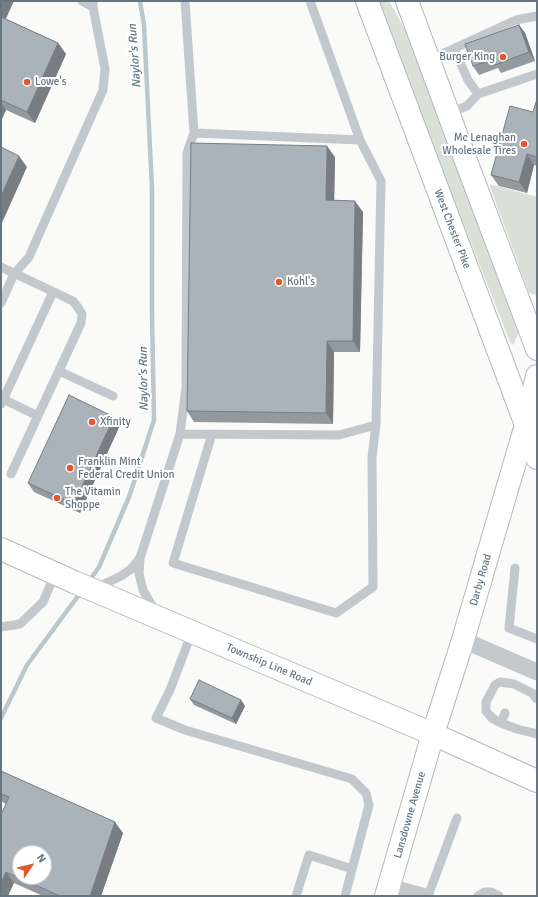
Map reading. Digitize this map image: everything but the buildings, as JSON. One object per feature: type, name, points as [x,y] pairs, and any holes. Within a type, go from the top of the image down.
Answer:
[{"type":"main road","name":"West Chester Pike","points":[[367,1],[531,418],[537,458]]},
{"type":"main road","points":[[407,1],[537,349]]},
{"type":"main road","name":"Darby Road","points":[[433,734],[531,418],[537,376]]},
{"type":"main road","name":"Township Line Road","points":[[2,549],[74,582],[433,734],[537,781]]},
{"type":"main road","name":"Lansdowne Avenue","points":[[387,892],[433,734]]},
{"type":"street","points":[[463,640],[537,672]]},
{"type":"street","points":[[387,892],[422,896]]},
{"type":"lane","points":[[1,303],[14,274],[29,257],[103,90],[105,69],[93,4],[82,1]]},
{"type":"lane","points":[[164,620],[151,604],[143,590],[139,574],[140,558],[180,434],[186,387],[187,153],[194,132],[184,1]]},
{"type":"lane","points":[[212,434],[173,563],[336,613],[373,588],[372,457],[376,426],[381,181],[360,140],[310,1]]},
{"type":"lane","points":[[429,60],[516,20],[537,16]]},
{"type":"lane","points":[[454,48],[468,80],[478,94]]},
{"type":"lane","points":[[449,113],[467,106],[478,94],[537,74]]},
{"type":"lane","points":[[194,132],[360,140]]},
{"type":"lane","points":[[1,267],[72,301],[82,314],[81,323],[12,474]]},
{"type":"lane","points":[[38,416],[2,401],[53,292]]},
{"type":"lane","points":[[59,371],[113,396]]},
{"type":"lane","points":[[180,434],[339,435],[376,426]]},
{"type":"lane","points":[[1,627],[20,624],[43,602],[74,582],[121,576],[131,569],[140,558]]},
{"type":"lane","points":[[515,568],[509,628],[537,639]]},
{"type":"lane","points":[[192,632],[170,690],[156,718],[185,730],[352,779],[366,793],[369,805],[344,896]]},
{"type":"lane","points":[[537,699],[532,693],[516,689],[514,684],[506,686],[500,682],[495,685],[486,702],[486,711],[492,718],[516,729],[537,734]]},
{"type":"lane","points":[[492,718],[496,709]]},
{"type":"lane","points":[[501,723],[506,713]]},
{"type":"lane","points":[[428,896],[457,818]]},
{"type":"lane","points":[[296,896],[309,856],[352,869]]},
{"type":"lane","points":[[478,896],[485,892],[491,892],[499,896]]},
{"type":"shaded area","points":[[374,1],[389,1],[408,35],[519,333],[513,345],[510,342]]},
{"type":"shaded area","points":[[489,184],[537,197],[537,295],[529,293]]},
{"type":"waterway","name":"Naylor's Run","points":[[89,581],[99,567],[129,497],[154,420],[152,189],[144,25],[140,1]]},
{"type":"waterway","name":"Naylor's Run","points":[[1,718],[27,665],[81,592]]},
{"type":"place","name":"Burger King","points":[[503,57]]},
{"type":"place","name":"Lowe's","points":[[27,82]]},
{"type":"place","name":"Mc Lenaghan Wholesale Tires","points":[[524,144]]},
{"type":"place","name":"Kohl's","points":[[279,282]]},
{"type":"place","name":"Xfinity","points":[[92,422]]},
{"type":"place","name":"Franklin Mint Federal Credit Union","points":[[70,468]]},
{"type":"place","name":"The Vitamin Shoppe","points":[[57,498]]}]
